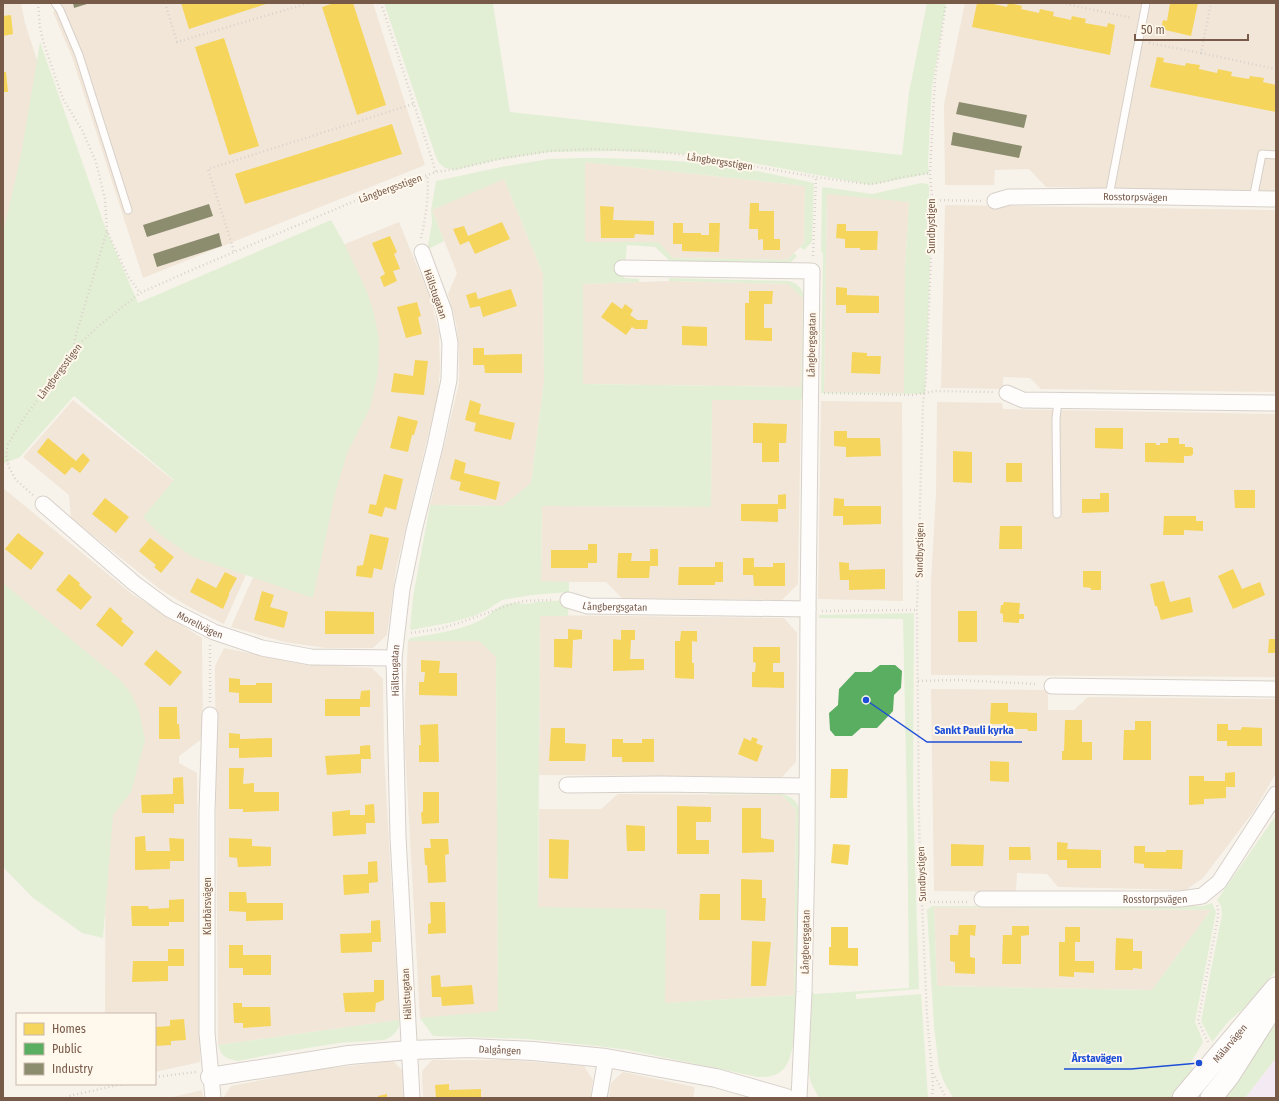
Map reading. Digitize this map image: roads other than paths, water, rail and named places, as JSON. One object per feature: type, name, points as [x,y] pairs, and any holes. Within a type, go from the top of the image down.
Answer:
[{"type":"main road","name":"Mälarvägen","points":[[1183,1098],[1276,988]]},
{"type":"main road","name":"Mälarvägen","points":[[1211,1098],[1228,1077],[1276,1003]]},
{"type":"street","name":"Rosstorpsvägen","points":[[995,201],[1009,197],[1109,196],[1253,200],[1276,199]]},
{"type":"street","name":"Hällstugatan","points":[[412,1098],[398,837],[394,658],[402,589],[414,530],[435,446],[449,380],[450,343],[444,311],[422,252]]},
{"type":"street","name":"Långbergsgatan","points":[[622,268],[812,271],[804,992],[799,1098]]},
{"type":"street","points":[[1007,393],[1024,400],[1276,403]]},
{"type":"street","name":"Morellvägen","points":[[43,504],[140,588],[169,609],[214,632],[262,648],[310,657],[394,658]]},
{"type":"street","name":"Långbergsgatan","points":[[568,600],[588,606],[808,609]]},
{"type":"street","points":[[1052,686],[1276,689]]},
{"type":"street","name":"Klarbärsvägen","points":[[210,715],[207,812],[207,1033],[213,1098]]},
{"type":"street","points":[[567,785],[660,784],[807,786]]},
{"type":"street","name":"Rosstorpsvägen","points":[[982,899],[1180,899],[1202,896],[1219,882],[1276,794]]},
{"type":"street","name":"Dalgången","points":[[210,1077],[348,1055],[409,1050],[470,1048],[533,1051],[606,1058],[716,1078],[786,1098]]},
{"type":"street","points":[[599,1098],[606,1058]]},
{"type":"lane","points":[[55,3],[60,10],[79,55],[128,210]]},
{"type":"lane","points":[[1109,196],[1146,3]]},
{"type":"lane","points":[[1253,200],[1262,154],[1276,155]]},
{"type":"lane","points":[[1057,514],[1056,419],[1058,400]]},
{"type":"place","name":"Sankt Pauli kyrka","points":[[866,700]]},
{"type":"place","name":"Ärstavägen","points":[[1199,1063]]}]
